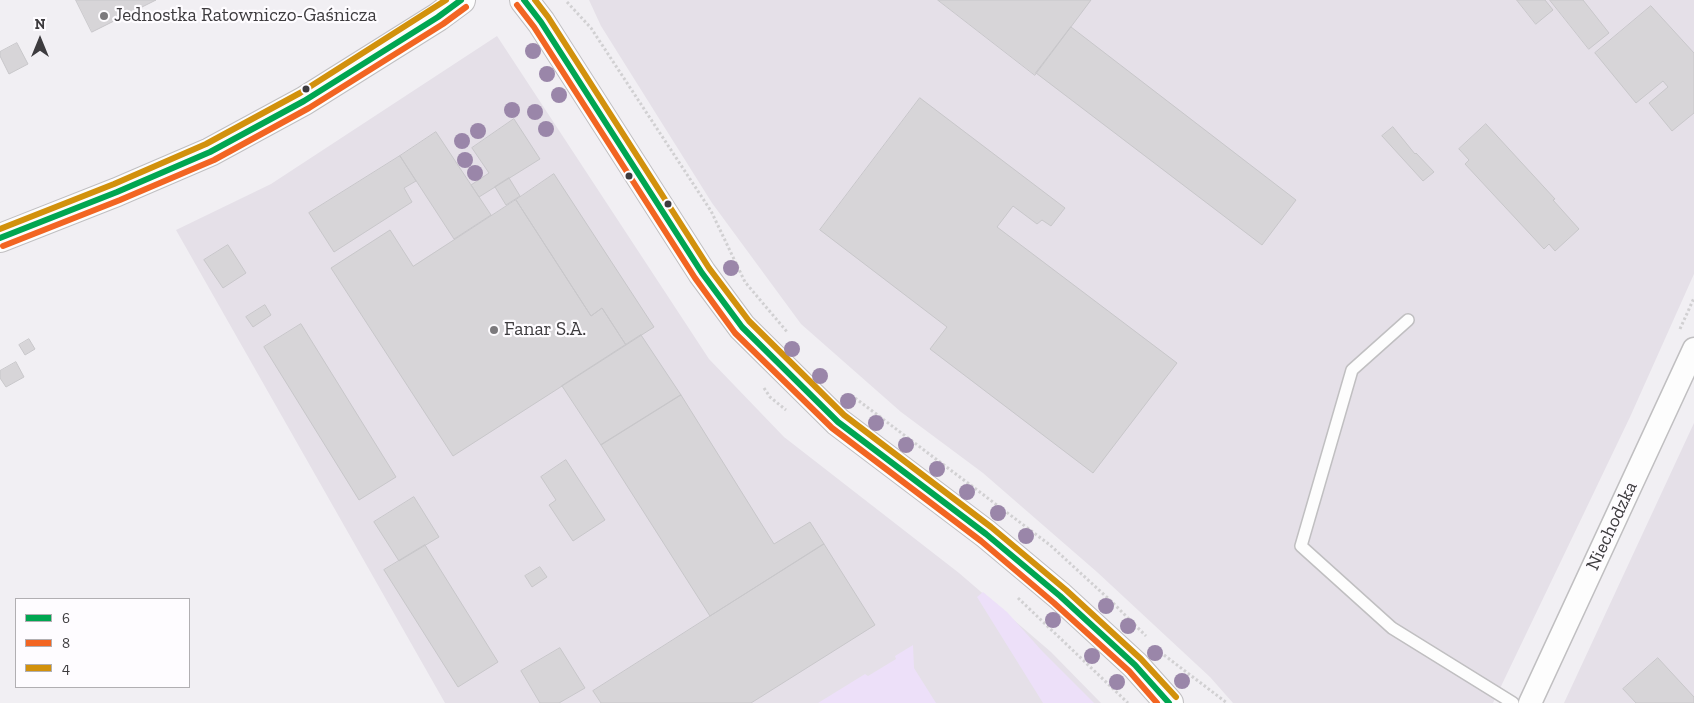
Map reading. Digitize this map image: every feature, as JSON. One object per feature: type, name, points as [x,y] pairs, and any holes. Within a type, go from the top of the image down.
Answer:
[{"type":"street","points":[[0,238],[118,192],[210,152],[304,100],[438,17],[461,0]]},
{"type":"street","points":[[524,0],[542,22],[702,272],[742,327],[838,422],[986,534],[1060,596],[1135,665],[1169,703]]},
{"type":"street","name":"Niechodzka","points":[[1530,703],[1694,349]]},
{"type":"lane","points":[[1408,320],[1352,370],[1301,546],[1392,628],[1513,703]]},
{"type":"path","points":[[567,2],[591,28],[711,211],[745,282],[790,335]]},
{"type":"path","points":[[849,394],[1050,545],[1111,601],[1152,643]]},
{"type":"path","points":[[1159,650],[1227,703]]},
{"type":"shaded area","points":[[589,0],[1694,0],[1694,274],[1630,417],[1493,703],[1233,703],[1210,677],[1097,572],[983,473],[901,412],[801,324],[712,203],[601,26]]},
{"type":"shaded area","points":[[497,36],[709,359],[784,437],[959,573],[1051,652],[1101,703],[445,703],[176,230],[271,184]]},
{"type":"shaded area","points":[[1694,423],[1694,703],[1564,703]]},
{"type":"shaded area","points":[[983,592],[1007,612],[1043,652],[1094,703],[1043,703],[977,597]]},
{"type":"shaded area","points":[[913,645],[914,668],[936,703],[818,703],[865,674],[868,676],[896,659],[895,656]]},
{"type":"building","name":"Jednostka Ratowniczo-Gaśnicza","points":[[76,0],[156,0],[92,32]]},
{"type":"building","points":[[938,0],[1091,0],[1035,75]]},
{"type":"building","points":[[1517,0],[1545,0],[1553,10],[1536,24]]},
{"type":"building","points":[[1550,0],[1583,0],[1609,33],[1589,49]]},
{"type":"building","points":[[1651,6],[1694,53],[1694,113],[1672,131],[1649,103],[1668,87],[1663,81],[1636,103],[1595,53]]},
{"type":"building","points":[[1071,27],[1296,200],[1262,245],[1036,73]]},
{"type":"building","points":[[17,43],[28,64],[9,74],[0,56],[0,52]]},
{"type":"building","points":[[920,98],[1065,208],[1051,226],[1042,220],[1037,224],[1013,206],[997,227],[1177,363],[1093,473],[930,349],[947,327],[820,230]]},
{"type":"building","points":[[514,119],[540,159],[479,197],[471,185],[489,173],[472,148]]},
{"type":"building","points":[[1486,124],[1555,199],[1553,200],[1579,229],[1555,251],[1549,244],[1544,249],[1465,164],[1469,160],[1459,149]]},
{"type":"building","points":[[1393,127],[1415,154],[1434,172],[1423,181],[1382,136]]},
{"type":"building","points":[[436,132],[491,215],[454,239],[400,156]]},
{"type":"building","points":[[400,156],[416,181],[404,188],[412,202],[334,252],[309,213]]},
{"type":"building","points":[[554,174],[654,327],[626,345],[602,308],[591,316],[516,200]]},
{"type":"building","points":[[509,178],[520,196],[506,205],[495,187]]},
{"type":"building","name":"Fanar S.A.","points":[[516,200],[591,316],[602,308],[626,345],[453,456],[331,268],[390,230],[413,266]]},
{"type":"building","points":[[228,245],[246,273],[223,288],[204,260]]},
{"type":"building","points":[[265,305],[271,315],[253,327],[246,317]]},
{"type":"building","points":[[301,324],[396,477],[359,500],[264,347]]},
{"type":"building","points":[[641,335],[681,395],[601,445],[562,386]]},
{"type":"building","points":[[29,339],[35,349],[25,355],[19,345]]},
{"type":"building","points":[[16,362],[24,377],[6,387],[0,378],[0,371]]},
{"type":"building","points":[[681,395],[774,544],[810,522],[824,544],[710,616],[601,445]]},
{"type":"building","points":[[566,460],[605,520],[573,541],[549,505],[556,500],[541,477]]},
{"type":"building","points":[[414,497],[439,537],[399,561],[374,522]]},
{"type":"building","points":[[824,544],[875,625],[751,703],[601,703],[593,691]]},
{"type":"building","points":[[425,545],[498,662],[458,687],[384,570]]},
{"type":"building","points":[[540,567],[547,577],[532,587],[525,576]]},
{"type":"building","points":[[560,648],[585,688],[559,703],[540,703],[521,671]]},
{"type":"building","points":[[1658,658],[1694,697],[1694,703],[1636,703],[1623,689]]},
{"type":"transit line","name":"4","points":[[0,229],[114,184],[206,144],[300,93],[446,0]]},
{"type":"transit line","name":"6","points":[[0,238],[117,192],[210,152],[304,101],[438,17],[461,0]]},
{"type":"transit line","name":"6","points":[[524,0],[541,22],[702,273],[742,327],[838,422],[986,534],[1060,596],[1135,665],[1169,703]]},
{"type":"transit line","name":"4","points":[[535,0],[548,17],[709,268],[749,321],[844,415],[991,527],[1066,590],[1141,659],[1176,697]]},
{"type":"transit line","name":"8","points":[[517,5],[534,27],[695,278],[735,333],[832,428],[981,541],[1054,603],[1129,671],[1157,703]]},
{"type":"transit line","name":"8","points":[[3,246],[120,200],[214,160],[309,108],[443,24],[466,7]]},
{"type":"place","name":"Jednostka Ratowniczo-Gaśnicza","points":[[104,16]]},
{"type":"place","name":"Fanar S.A.","points":[[494,330]]}]
